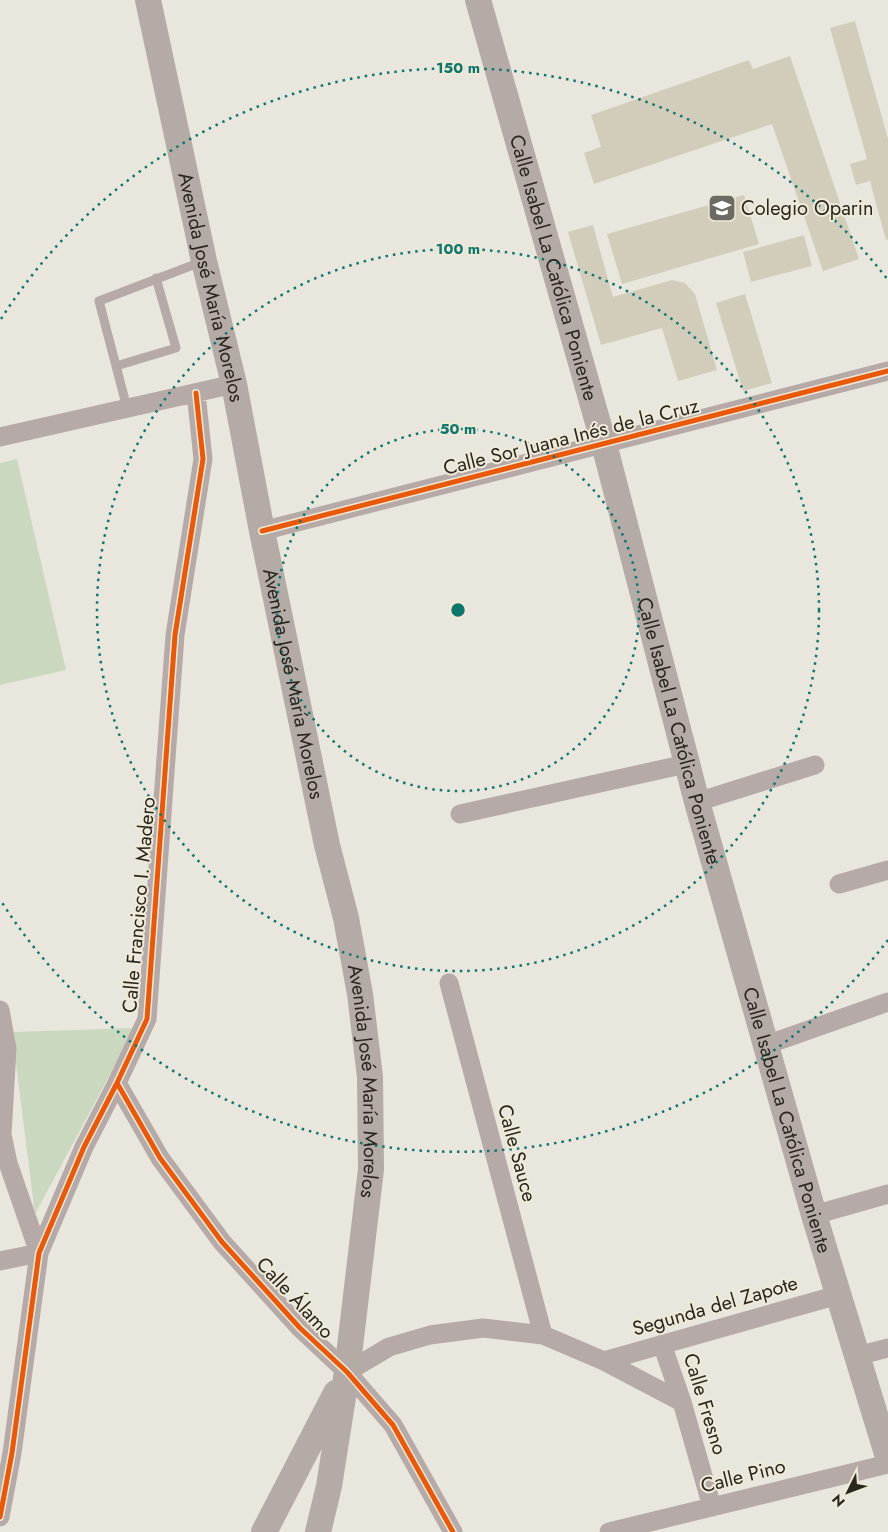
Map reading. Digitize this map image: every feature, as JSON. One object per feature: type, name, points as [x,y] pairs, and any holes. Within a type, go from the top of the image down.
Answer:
[{"type":"main road","name":"Avenida José María Morelos","points":[[148,0],[204,261],[234,384],[262,531],[349,937],[360,994],[370,1077],[371,1169],[347,1372],[329,1486],[318,1532]]},
{"type":"main road","name":"Calle Isabel La Católica Poniente","points":[[478,0],[604,444],[686,764],[814,1214],[888,1457]]},
{"type":"main road","name":"Avenida José María Morelos","points":[[264,1532],[347,1372]]},
{"type":"street","name":"Calle Sor Juana Inés de la Cruz","points":[[262,531],[888,371]]},
{"type":"street","points":[[0,437],[234,384]]},
{"type":"street","name":"Calle Francisco I. Madero","points":[[0,1517],[12,1452],[39,1253],[84,1147],[147,1019],[175,635],[203,459],[196,392]]},
{"type":"street","points":[[460,814],[686,764]]},
{"type":"street","points":[[697,802],[815,765]]},
{"type":"street","points":[[839,884],[888,870]]},
{"type":"street","name":"Calle Sauce","points":[[449,982],[543,1335]]},
{"type":"street","points":[[766,1045],[888,1002]]},
{"type":"street","points":[[0,1010],[7,1049],[1,1135],[8,1163],[39,1253],[0,1261]]},
{"type":"street","name":"Calle Álamo","points":[[117,1082],[160,1158],[222,1242],[300,1328],[347,1372],[393,1425],[453,1532]]},
{"type":"street","points":[[814,1214],[888,1194]]},
{"type":"street","name":"Segunda del Zapote","points":[[604,1361],[838,1295]]},
{"type":"street","points":[[347,1372],[389,1347],[430,1335],[483,1328],[543,1335],[604,1361],[682,1402]]},
{"type":"street","name":"Calle Fresno","points":[[662,1344],[682,1402],[712,1507]]},
{"type":"street","points":[[857,1356],[888,1348]]},
{"type":"street","name":"Calle Pino","points":[[609,1532],[888,1464]]},
{"type":"lane","points":[[128,408],[99,301],[204,261]]},
{"type":"lane","points":[[116,366],[176,348],[156,278]]},
{"type":"green space","points":[[17,459],[66,670],[0,685],[0,463]]},
{"type":"green space","points":[[135,1028],[35,1214],[12,1032]]},
{"type":"building","points":[[855,21],[888,139],[888,239],[886,240],[870,181],[856,185],[850,164],[867,159],[830,28]]},
{"type":"building","points":[[790,56],[859,259],[823,271],[772,124],[594,184],[584,153],[601,147],[591,115],[749,60],[753,69]]},
{"type":"building","points":[[744,195],[759,244],[622,284],[607,234]]},
{"type":"building","points":[[593,225],[613,297],[672,280],[685,283],[695,294],[717,370],[678,381],[662,328],[601,345],[568,232]]},
{"type":"building","points":[[804,235],[812,266],[751,282],[743,252]]},
{"type":"building","points":[[745,294],[772,383],[743,391],[716,303]]},
{"type":"cycle path","points":[[262,531],[888,371]]},
{"type":"cycle path","points":[[0,1517],[12,1453],[39,1253],[84,1147],[147,1019],[175,635],[203,459],[196,393]]},
{"type":"cycle path","points":[[117,1083],[160,1158],[222,1242],[300,1328],[347,1372],[393,1425],[453,1532]]},
{"type":"place","name":"Colegio Oparin","points":[[722,208]]}]
